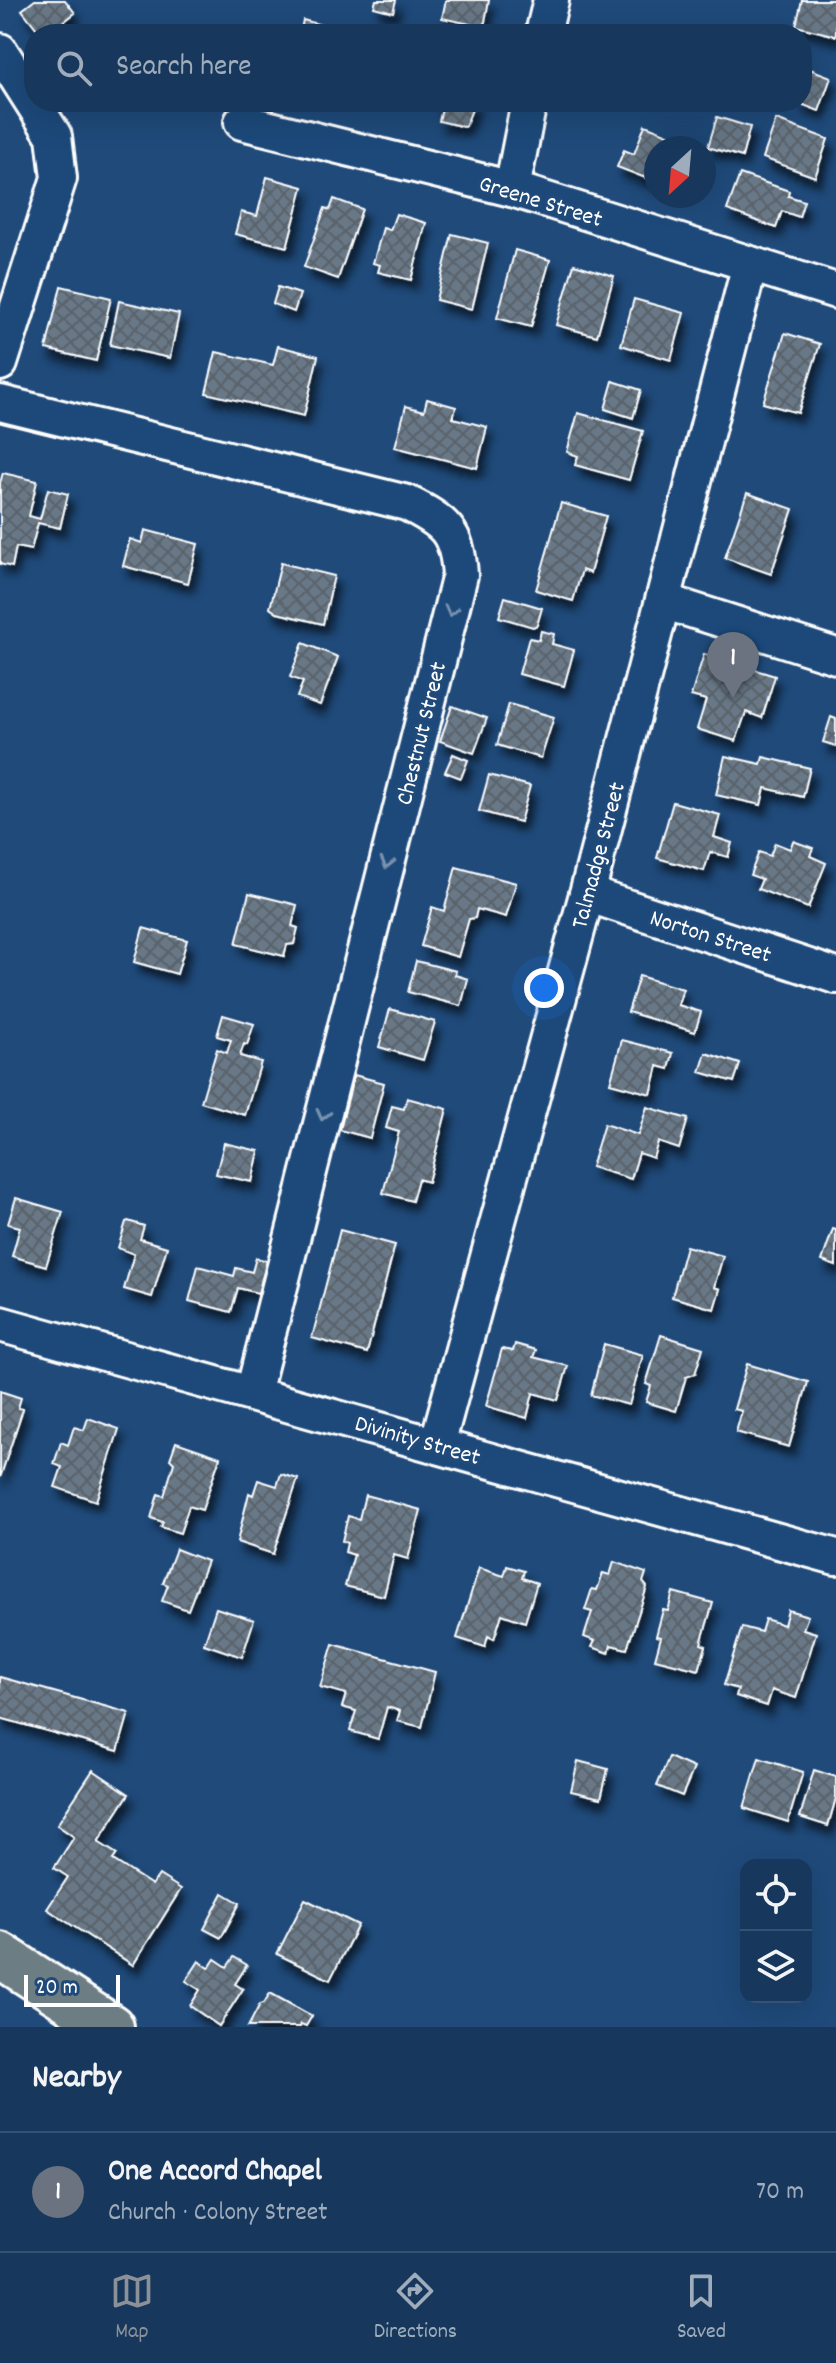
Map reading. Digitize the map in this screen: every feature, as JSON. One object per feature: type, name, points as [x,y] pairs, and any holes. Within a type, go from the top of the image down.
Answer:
[{"type":"highway","points":[[0,1955],[111,2027]]},
{"type":"street","points":[[545,24],[551,0]]},
{"type":"street","points":[[0,51],[24,89]]},
{"type":"street","points":[[0,363],[59,178],[54,136],[39,112]]},
{"type":"street","points":[[512,189],[527,112]]},
{"type":"street","name":"Greene Street","points":[[242,122],[512,189],[836,291]]},
{"type":"street","name":"Talmadge Street","points":[[437,1445],[587,894],[750,264]]},
{"type":"street","name":"Chestnut Street","points":[[0,403],[407,503],[435,518],[453,535],[459,555],[460,575],[253,1393]]},
{"type":"street","points":[[663,601],[836,656]]},
{"type":"street","name":"Norton Street","points":[[587,894],[836,976]]},
{"type":"street","name":"Divinity Street","points":[[0,1324],[836,1557]]},
{"type":"building","points":[[35,0],[65,0],[75,13],[61,24],[33,24],[22,10]]},
{"type":"building","points":[[376,0],[396,0],[393,12],[374,7]]},
{"type":"building","points":[[446,0],[489,0],[485,24],[442,18]]},
{"type":"building","points":[[802,0],[836,0],[836,36],[812,30],[812,24],[796,24]]},
{"type":"building","points":[[812,70],[831,77],[819,111],[812,108]]},
{"type":"building","points":[[441,112],[471,112],[465,127],[439,121]]},
{"type":"building","points":[[717,117],[750,127],[742,157],[716,149],[716,136],[711,136]]},
{"type":"building","points":[[776,120],[828,139],[815,177],[763,158]]},
{"type":"building","points":[[645,125],[673,136],[644,136],[644,177],[617,167],[624,150],[634,154]]},
{"type":"building","points":[[740,174],[789,191],[788,196],[804,201],[799,217],[782,211],[776,228],[727,210]]},
{"type":"building","points":[[267,177],[303,187],[287,247],[235,234],[241,212],[257,216]]},
{"type":"building","points":[[334,199],[362,209],[338,279],[304,267],[325,208],[330,210]]},
{"type":"building","points":[[396,214],[426,223],[411,280],[378,272],[380,265],[373,263],[383,228],[390,230]]},
{"type":"building","points":[[452,234],[488,243],[472,309],[436,300]]},
{"type":"building","points":[[515,250],[550,260],[531,327],[497,318]]},
{"type":"building","points":[[574,264],[614,276],[597,336],[556,325]]},
{"type":"building","points":[[61,286],[111,298],[96,361],[46,349]]},
{"type":"building","points":[[278,287],[300,294],[294,312],[273,304]]},
{"type":"building","points":[[634,299],[684,313],[671,360],[621,345]]},
{"type":"building","points":[[119,301],[179,314],[170,358],[110,345]]},
{"type":"building","points":[[785,333],[820,344],[798,413],[763,403]]},
{"type":"building","points":[[278,346],[318,356],[304,416],[206,393],[216,352],[273,365]]},
{"type":"building","points":[[613,381],[641,390],[633,418],[605,409]]},
{"type":"building","points":[[427,399],[456,407],[453,418],[487,427],[477,468],[395,447],[406,406],[424,411]]},
{"type":"building","points":[[578,413],[643,431],[629,480],[575,465],[578,456],[567,452]]},
{"type":"building","points":[[3,473],[37,481],[29,516],[40,519],[48,489],[68,494],[60,528],[38,523],[31,550],[16,547],[12,567],[0,564],[0,483]]},
{"type":"building","points":[[747,493],[793,509],[771,574],[725,558]]},
{"type":"building","points":[[561,503],[606,516],[590,573],[582,570],[573,601],[536,590]]},
{"type":"building","points":[[145,530],[198,544],[188,583],[123,566],[130,539],[142,543]]},
{"type":"building","points":[[281,563],[334,576],[323,624],[277,613],[270,608]]},
{"type":"building","points":[[505,597],[542,608],[537,625],[533,627],[499,617]]},
{"type":"building","points":[[541,631],[554,634],[552,644],[574,650],[564,686],[519,674],[529,638],[539,640]]},
{"type":"building","points":[[303,643],[338,657],[320,705],[297,697],[303,682],[290,677]]},
{"type":"building","points":[[704,654],[775,676],[762,718],[746,712],[736,741],[697,729],[706,700],[691,696]]},
{"type":"building","points":[[509,704],[554,717],[541,758],[497,745]]},
{"type":"building","points":[[452,706],[487,718],[474,753],[440,741]]},
{"type":"building","points":[[831,717],[836,719],[836,746],[823,742]]},
{"type":"building","points":[[453,754],[468,760],[461,778],[445,772]]},
{"type":"building","points":[[725,756],[761,764],[763,757],[810,768],[803,797],[765,788],[761,805],[716,795]]},
{"type":"building","points":[[489,775],[530,786],[520,822],[479,811]]},
{"type":"building","points":[[673,802],[720,815],[714,837],[732,843],[728,857],[710,852],[704,871],[657,858]]},
{"type":"building","points":[[793,841],[813,848],[810,856],[826,863],[808,908],[758,889],[762,879],[750,875],[759,852],[770,856],[775,843],[790,849]]},
{"type":"building","points":[[456,867],[516,883],[506,917],[477,909],[475,918],[469,919],[458,957],[421,946],[432,907],[444,911]]},
{"type":"building","points":[[249,893],[297,905],[292,926],[298,928],[294,944],[287,945],[284,956],[236,944]]},
{"type":"building","points":[[143,928],[187,940],[177,974],[134,962]]},
{"type":"building","points":[[416,961],[456,971],[455,975],[468,979],[461,1006],[408,992]]},
{"type":"building","points":[[639,976],[683,989],[678,1005],[701,1012],[695,1032],[628,1012]]},
{"type":"building","points":[[390,1009],[435,1022],[423,1060],[379,1047]]},
{"type":"building","points":[[223,1015],[254,1024],[240,1056],[261,1062],[245,1115],[201,1102],[217,1049],[227,1053],[231,1040],[217,1036]]},
{"type":"building","points":[[622,1040],[673,1053],[669,1069],[658,1066],[651,1094],[610,1083]]},
{"type":"building","points":[[706,1053],[740,1064],[734,1082],[700,1072]]},
{"type":"building","points":[[354,1075],[384,1083],[370,1138],[340,1130]]},
{"type":"building","points":[[407,1098],[447,1109],[428,1182],[418,1179],[412,1201],[383,1193],[399,1132],[386,1128],[392,1106],[404,1109]]},
{"type":"building","points":[[647,1107],[688,1119],[679,1149],[658,1142],[653,1158],[639,1153],[631,1179],[591,1167],[604,1124],[638,1135]]},
{"type":"building","points":[[224,1143],[259,1151],[252,1182],[216,1174]]},
{"type":"building","points":[[16,1198],[63,1212],[46,1266],[12,1256],[20,1227],[8,1224]]},
{"type":"building","points":[[128,1221],[144,1226],[140,1239],[167,1247],[152,1297],[124,1289],[134,1254],[118,1248]]},
{"type":"building","points":[[833,1229],[836,1230],[836,1266],[822,1261]]},
{"type":"building","points":[[340,1230],[395,1245],[367,1353],[312,1338]]},
{"type":"building","points":[[686,1246],[723,1256],[714,1287],[720,1289],[714,1309],[672,1297]]},
{"type":"building","points":[[256,1258],[267,1261],[258,1293],[238,1288],[231,1312],[189,1301],[198,1266],[234,1276],[236,1268],[252,1272]]},
{"type":"building","points":[[661,1335],[703,1348],[695,1374],[686,1377],[676,1411],[646,1402],[651,1386],[646,1384]]},
{"type":"building","points":[[515,1344],[536,1350],[533,1357],[568,1366],[558,1400],[533,1393],[527,1418],[486,1406],[502,1349],[513,1351]]},
{"type":"building","points":[[604,1344],[643,1355],[629,1405],[591,1395]]},
{"type":"building","points":[[747,1364],[808,1382],[789,1447],[736,1432],[742,1411],[734,1409]]},
{"type":"building","points":[[0,1391],[21,1398],[18,1408],[23,1409],[0,1478]]},
{"type":"building","points":[[88,1418],[119,1429],[96,1501],[55,1487],[62,1467],[54,1464],[61,1442],[68,1445],[74,1427],[84,1430]]},
{"type":"building","points":[[176,1442],[220,1457],[202,1510],[189,1506],[180,1533],[161,1527],[163,1522],[151,1518],[158,1494],[164,1496],[174,1463],[170,1459]]},
{"type":"building","points":[[281,1474],[298,1479],[273,1554],[237,1542],[249,1493],[253,1495],[258,1480],[277,1486]]},
{"type":"building","points":[[365,1495],[421,1510],[408,1559],[394,1555],[384,1596],[345,1586],[354,1555],[345,1552],[347,1543],[342,1541],[348,1516],[359,1519]]},
{"type":"building","points":[[176,1549],[207,1561],[188,1610],[162,1601],[168,1585],[163,1583]]},
{"type":"building","points":[[614,1562],[646,1573],[643,1582],[647,1587],[627,1649],[611,1645],[609,1653],[592,1647],[595,1641],[584,1637],[592,1612],[585,1610],[592,1589],[597,1590],[603,1573],[610,1575]]},
{"type":"building","points":[[507,1566],[524,1571],[522,1578],[537,1583],[525,1622],[502,1614],[494,1639],[488,1636],[485,1647],[457,1638],[479,1568],[504,1576]]},
{"type":"building","points":[[673,1592],[713,1603],[701,1644],[706,1646],[699,1670],[655,1659],[661,1637],[656,1636],[663,1610],[668,1611]]},
{"type":"building","points":[[216,1608],[254,1620],[242,1657],[204,1644]]},
{"type":"building","points":[[788,1610],[808,1616],[803,1629],[816,1633],[796,1698],[772,1690],[767,1706],[736,1696],[738,1689],[724,1685],[742,1627],[761,1632],[765,1619],[784,1625]]},
{"type":"building","points":[[333,1644],[435,1672],[422,1727],[397,1721],[400,1711],[387,1707],[378,1739],[350,1731],[356,1711],[342,1707],[346,1694],[320,1687]]},
{"type":"building","points":[[0,1677],[129,1713],[118,1751],[0,1718]]},
{"type":"building","points":[[669,1757],[694,1768],[682,1796],[657,1786]]},
{"type":"building","points":[[759,1758],[803,1772],[788,1822],[744,1808]]},
{"type":"building","points":[[578,1761],[608,1769],[601,1798],[571,1791]]},
{"type":"building","points":[[93,1770],[129,1794],[98,1842],[117,1854],[113,1860],[152,1885],[159,1875],[181,1889],[133,1965],[47,1909],[68,1877],[54,1868],[74,1837],[57,1825]]},
{"type":"building","points":[[814,1770],[836,1777],[836,1798],[828,1826],[800,1817]]},
{"type":"building","points":[[223,1893],[240,1903],[221,1938],[204,1929]]},
{"type":"building","points":[[305,1899],[358,1925],[330,1980],[277,1954]]},
{"type":"building","points":[[234,1957],[247,1965],[235,1984],[243,1989],[219,2026],[190,2006],[200,1990],[186,1981],[199,1961],[209,1968],[215,1959],[227,1967]]},
{"type":"building","points":[[270,1993],[312,2016],[306,2026],[248,2027],[260,2004]]},
{"type":"place","name":"One Accord Chapel","points":[[733,698]]}]
